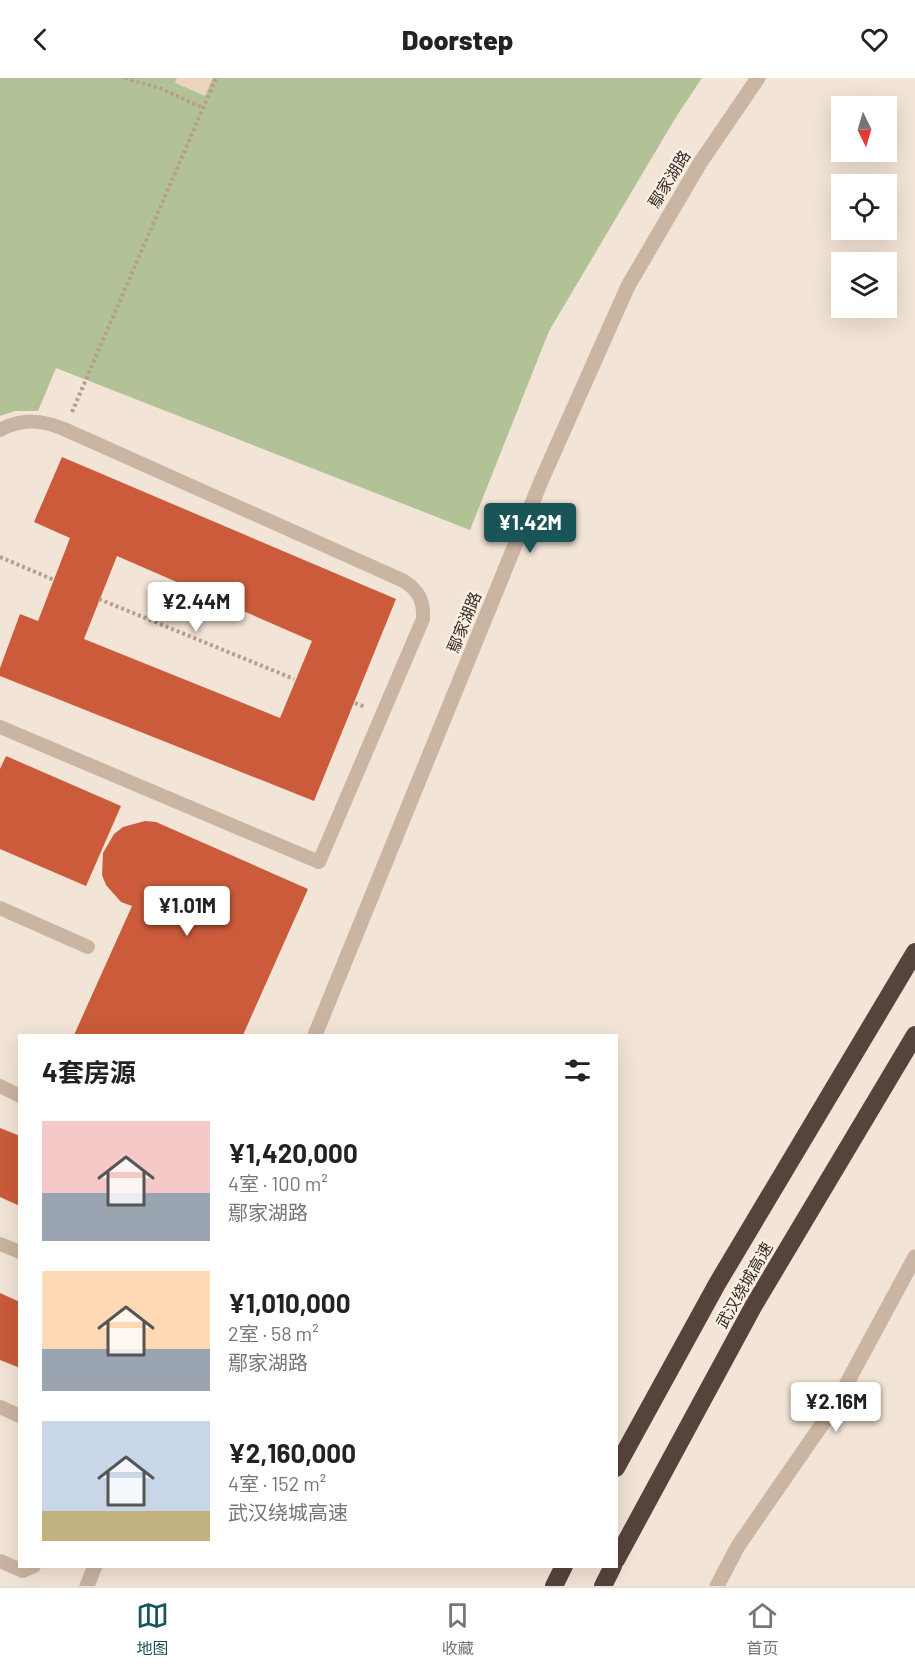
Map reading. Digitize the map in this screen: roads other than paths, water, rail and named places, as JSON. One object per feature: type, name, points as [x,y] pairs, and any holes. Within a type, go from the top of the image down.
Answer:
[{"type":"highway","name":"武汉绕城高速","points":[[618,1463],[717,1284],[915,952]]},
{"type":"highway","name":"武汉绕城高速","points":[[618,1556],[754,1305],[915,1035]]},
{"type":"highway","points":[[554,1586],[563,1568]]},
{"type":"highway","points":[[603,1586],[612,1568]]},
{"type":"street","name":"鄢家湖路","points":[[315,1034],[542,479],[628,286],[700,163],[758,78]]},
{"type":"street","points":[[717,1586],[738,1546],[834,1407],[915,1257]]},
{"type":"street","points":[[87,1586],[94,1568]]},
{"type":"lane","points":[[0,430],[16,422],[34,421],[64,429],[404,580],[419,594],[424,605],[423,619],[318,862],[0,727]]},
{"type":"lane","points":[[0,908],[88,947]]},
{"type":"lane","points":[[0,1086],[18,1095]]},
{"type":"lane","points":[[0,1244],[18,1251]]},
{"type":"lane","points":[[0,1407],[18,1415]]},
{"type":"lane","points":[[0,1561],[23,1571],[30,1568]]}]
